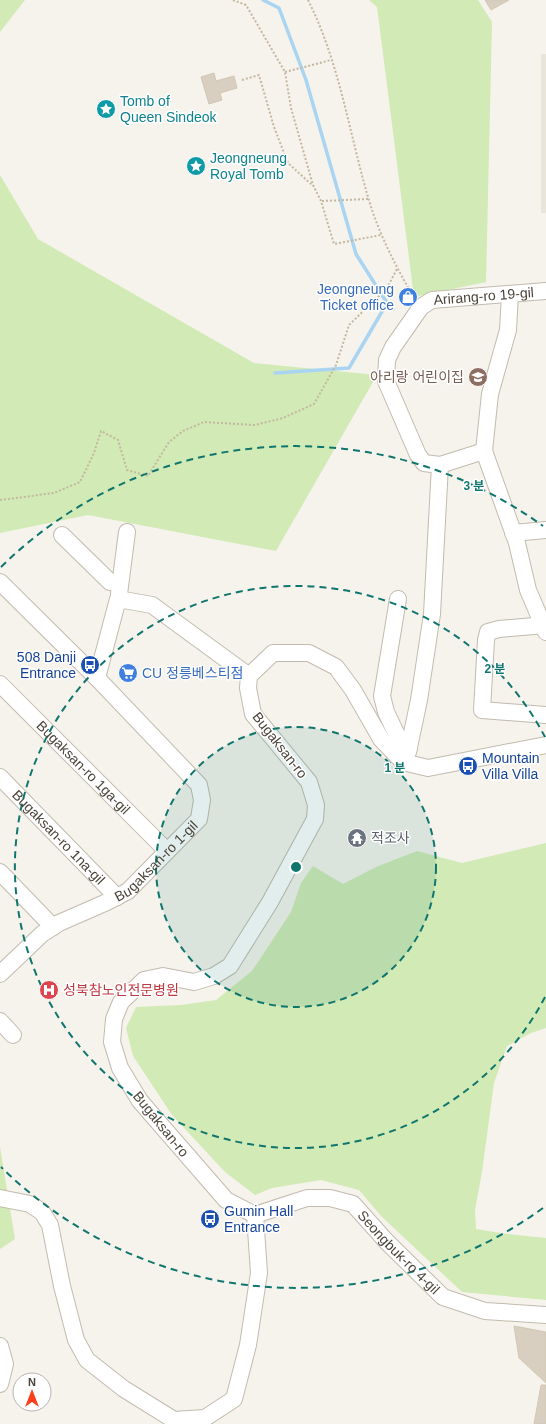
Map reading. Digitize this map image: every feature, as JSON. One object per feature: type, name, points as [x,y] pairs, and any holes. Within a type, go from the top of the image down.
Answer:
[{"type":"street","name":"Arirang-ro 19-gil","points":[[440,465],[424,463],[418,456],[386,381],[387,360],[392,348],[421,307],[432,300],[546,291]]},
{"type":"street","points":[[510,294],[508,330],[490,394],[484,451],[513,532],[528,590],[545,628],[499,629],[488,632],[486,640],[482,710],[546,715]]},
{"type":"street","points":[[406,755],[418,700],[432,614],[440,465],[484,451]]},
{"type":"street","points":[[513,532],[546,530]]},
{"type":"street","points":[[97,678],[119,592],[127,532]]},
{"type":"street","points":[[62,535],[119,592],[152,605],[249,676],[273,653],[309,653],[336,667],[354,690],[381,739],[428,768],[546,745]]},
{"type":"street","name":"Bugaksan-ro 1-gil","points":[[0,582],[97,678],[199,784],[202,800],[199,819],[128,891],[53,927],[42,934],[1,971]]},
{"type":"street","points":[[398,598],[382,696],[386,712],[402,743],[406,755]]},
{"type":"street","name":"Bugaksan-ro","points":[[249,676],[248,688],[253,714],[309,782],[316,805],[315,819],[270,902],[230,966],[214,976],[194,982],[163,976],[144,980],[121,1002],[114,1019],[112,1042],[120,1068],[140,1101],[226,1200],[255,1215]]},
{"type":"street","name":"Bugaksan-ro 1ga-gil","points":[[0,684],[167,851]]},
{"type":"street","name":"Bugaksan-ro 1na-gil","points":[[0,777],[117,897]]},
{"type":"street","points":[[0,872],[53,927]]},
{"type":"street","points":[[0,1021],[13,1035]]},
{"type":"street","points":[[0,1198],[30,1204],[42,1212],[50,1225],[76,1340],[87,1360],[124,1389],[160,1412],[174,1420],[186,1421],[205,1418],[234,1399],[248,1345],[259,1273],[255,1215]]},
{"type":"street","name":"Seongbuk-ro 4-gil","points":[[255,1215],[307,1198],[330,1198],[354,1204],[386,1241],[443,1297],[485,1311],[546,1315]]},
{"type":"street","points":[[0,1346],[4,1364],[0,1384]]},
{"type":"path","points":[[233,0],[246,5],[285,72],[291,108],[313,185],[321,201],[334,244],[382,234]]},
{"type":"path","points":[[308,0],[319,23],[331,60],[368,199],[397,269],[421,307]]},
{"type":"path","points":[[285,72],[331,60]]},
{"type":"path","points":[[242,80],[259,75],[274,127],[288,163],[313,185]]},
{"type":"path","points":[[321,201],[368,199]]},
{"type":"path","points":[[0,500],[54,493],[80,482],[94,453],[100,431],[118,440],[127,470],[148,476],[169,442],[183,431],[204,422],[255,425],[283,418],[314,404],[325,382],[336,365],[349,325],[387,288],[397,269]]},
{"type":"shaded area","points":[[541,54],[546,54],[546,213],[541,213]]},
{"type":"green space","points":[[0,0],[25,0],[0,32]]},
{"type":"green space","points":[[369,0],[478,0],[492,22],[486,282],[414,297],[377,7]]},
{"type":"green space","points":[[0,175],[38,239],[254,363],[377,375],[276,551],[88,515],[0,533]]},
{"type":"green space","points":[[546,843],[546,1028],[531,1033],[507,1046],[494,1083],[482,1172],[475,1210],[476,1229],[546,1238],[546,1300],[462,1292],[381,1216],[359,1190],[321,1180],[272,1188],[255,1195],[225,1172],[172,1115],[133,1056],[126,1028],[136,1007],[181,1005],[216,1000],[252,971],[291,912],[301,883],[313,866],[343,884],[376,867],[417,851],[462,863]]},
{"type":"green space","points":[[0,1147],[15,1239],[0,1249]]},
{"type":"building","points":[[485,0],[509,0],[491,10]]},
{"type":"building","points":[[214,73],[216,81],[234,76],[237,88],[220,93],[222,100],[209,104],[201,77]]},
{"type":"building","points":[[514,1326],[546,1332],[546,1383],[519,1358]]},
{"type":"building","points":[[541,1385],[546,1385],[546,1424],[534,1424]]},
{"type":"waterway","points":[[263,0],[279,8],[306,80],[356,254],[387,303],[393,309]]},
{"type":"waterway","points":[[275,373],[349,368],[387,303]]},
{"type":"place","name":"Tomb of Queen Sindeok","points":[[106,109]]},
{"type":"place","name":"Jeongneung Royal Tomb","points":[[196,166]]},
{"type":"place","name":"Jeongneung Ticket office","points":[[408,297]]},
{"type":"place","name":"아리랑 어린이집","points":[[478,377]]},
{"type":"place","name":"508 Danji Entrance","points":[[90,665]]},
{"type":"place","name":"CU 정릉베스티점","points":[[128,673]]},
{"type":"place","name":"Mountain Villa Villa","points":[[468,766]]},
{"type":"place","name":"적조사","points":[[357,838]]},
{"type":"place","name":"성북참노인전문병원","points":[[49,990]]},
{"type":"place","name":"Gumin Hall Entrance","points":[[210,1219]]}]
